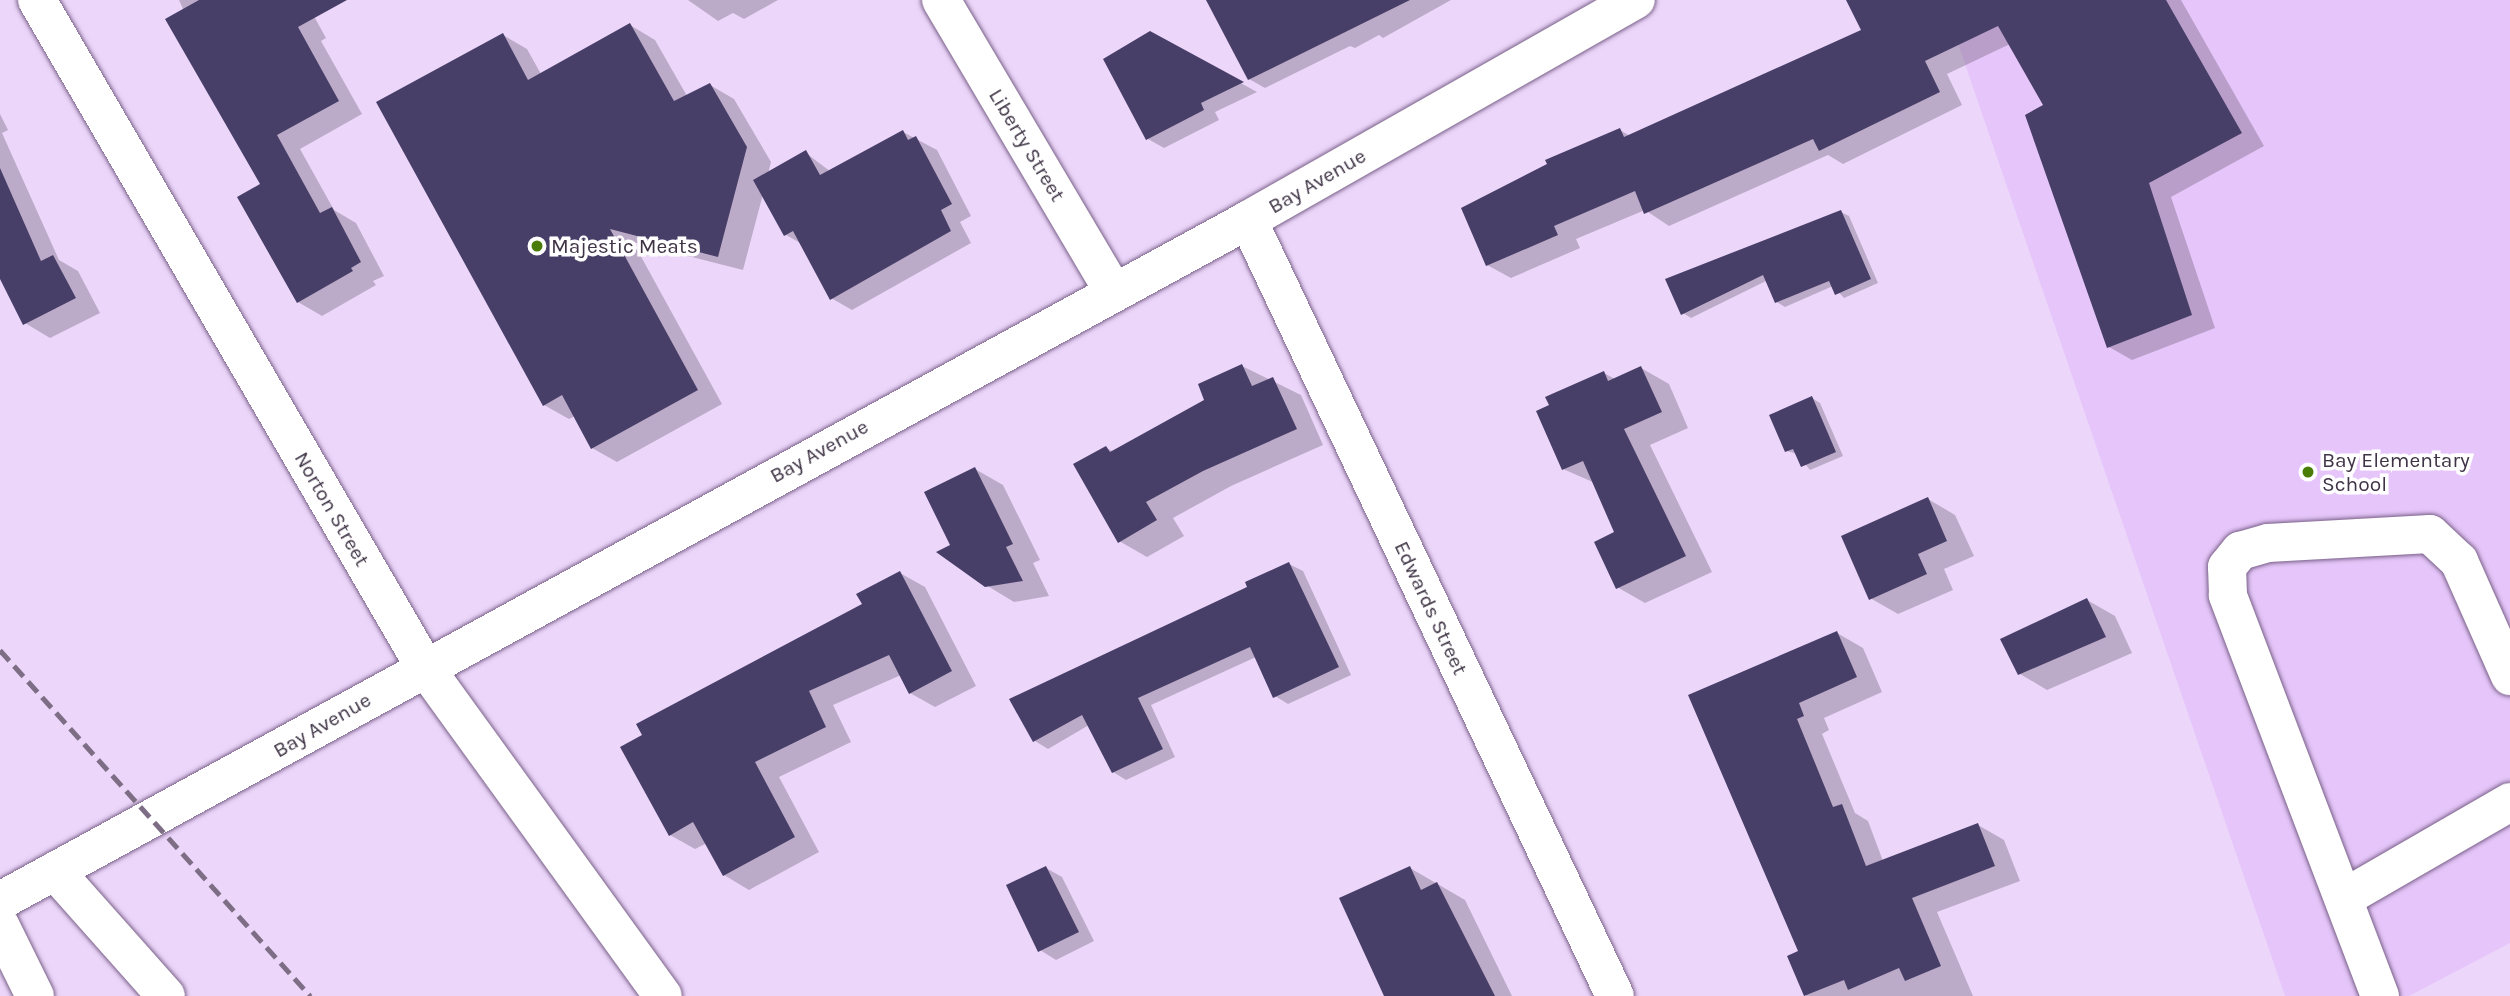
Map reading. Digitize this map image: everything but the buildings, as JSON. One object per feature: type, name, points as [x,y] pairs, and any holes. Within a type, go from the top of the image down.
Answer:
[{"type":"street","name":"Norton Street","points":[[37,0],[424,666],[663,996]]},
{"type":"street","name":"Liberty Street","points":[[940,0],[1113,291]]},
{"type":"street","name":"Bay Avenue","points":[[0,901],[153,821],[424,666],[1248,220],[1636,0]]},
{"type":"street","name":"Edwards Street","points":[[1248,220],[1615,996]]},
{"type":"street","points":[[2380,996],[2228,595],[2227,567],[2240,551],[2267,542],[2430,534],[2459,561],[2510,676]]},
{"type":"street","points":[[2344,898],[2510,802]]},
{"type":"street","points":[[55,871],[166,996]]},
{"type":"street","points":[[0,925],[36,996]]},
{"type":"shaded area","name":"Bay Elementary School","points":[[1943,0],[2510,0],[2510,943],[2409,996],[2285,996]]},
{"type":"railway","points":[[0,650],[310,996]]},
{"type":"place","name":"Majestic Meats","points":[[537,246]]},
{"type":"place","name":"Bay Elementary School","points":[[2308,472]]}]
